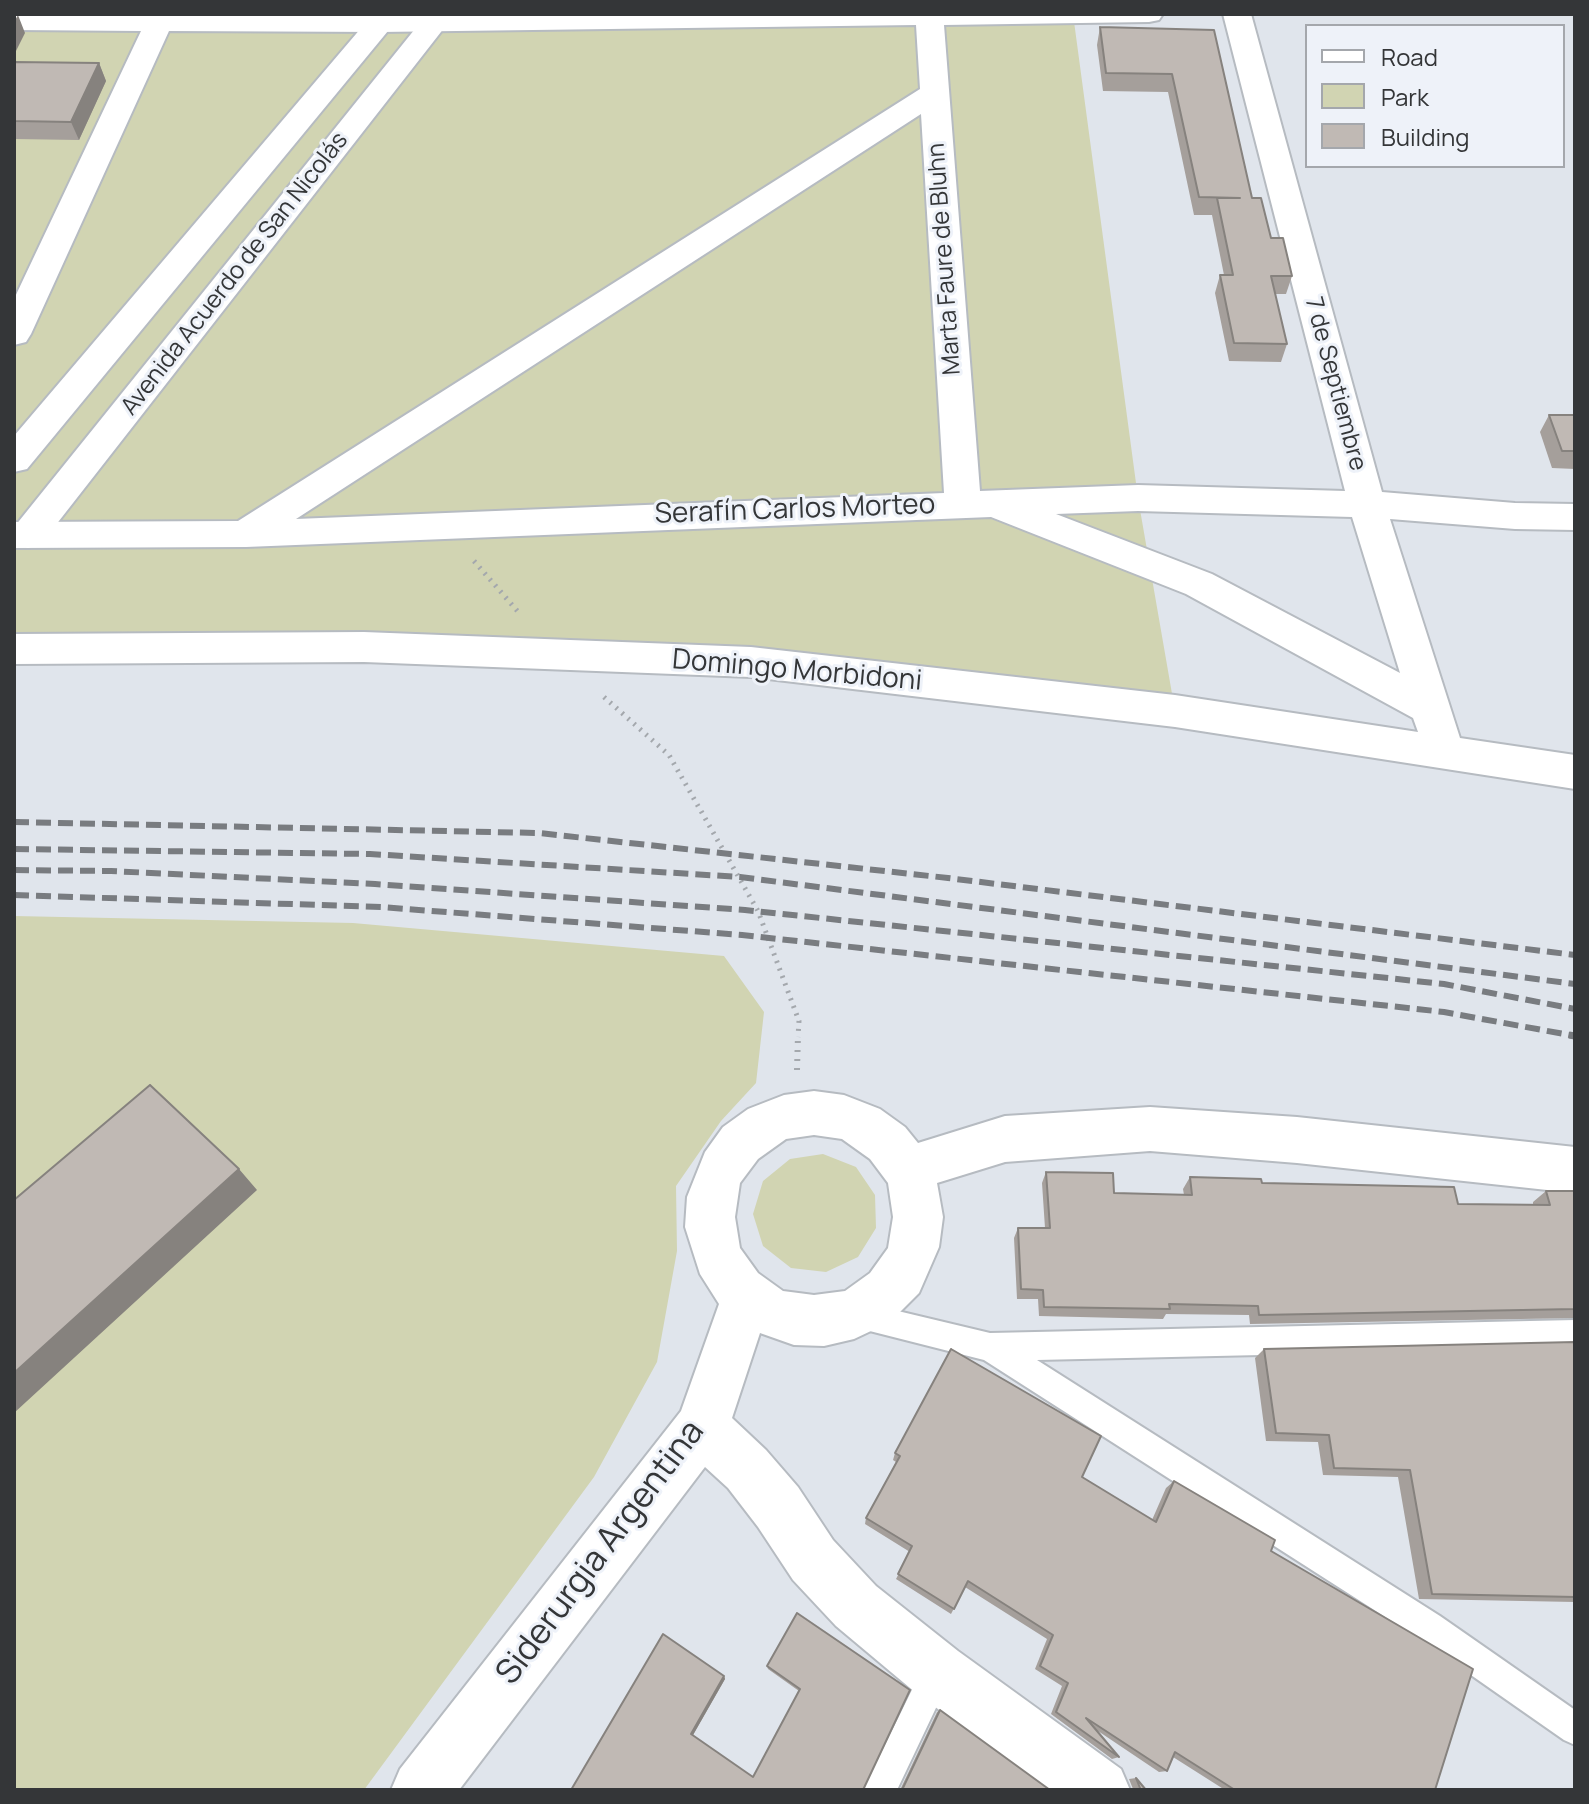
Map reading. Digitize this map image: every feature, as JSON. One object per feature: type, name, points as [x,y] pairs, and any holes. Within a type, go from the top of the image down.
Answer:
[{"type":"street","points":[[14,22],[161,18],[1149,14]]},
{"type":"street","name":"7 de Septiembre","points":[[1237,14],[1367,504],[1444,751]]},
{"type":"street","name":"Marta Faure de Bluhn","points":[[929,16],[975,503]]},
{"type":"street","points":[[14,334],[161,18]]},
{"type":"street","name":"Avenida Acuerdo de San Nicolás","points":[[21,535],[437,18]]},
{"type":"street","name":"Avenida Acuerdo de San Nicolás","points":[[14,460],[384,19]]},
{"type":"street","points":[[246,534],[934,93]]},
{"type":"street","name":"Serafín Carlos Morteo","points":[[21,535],[246,534],[1138,498],[1367,504],[1515,516],[1575,517]]},
{"type":"street","points":[[975,503],[1199,584],[1430,708]]},
{"type":"street","name":"Domingo Morbidoni","points":[[14,649],[364,647],[751,662],[1175,711],[1575,772]]},
{"type":"street","points":[[795,1115],[827,1117],[857,1125],[888,1144],[909,1169],[919,1192],[922,1216],[919,1242],[909,1265],[894,1286],[874,1303],[850,1314],[823,1319],[796,1318],[770,1310],[747,1297],[726,1274],[713,1247],[707,1218],[711,1189],[723,1162],[742,1140],[767,1124],[795,1115]]},
{"type":"street","points":[[909,1169],[1005,1139],[1150,1129],[1297,1140],[1575,1170]]},
{"type":"street","name":"Siderurgia Argentina","points":[[421,1790],[702,1427],[747,1297]]},
{"type":"street","points":[[702,1427],[747,1469],[778,1507],[813,1560],[856,1606],[937,1672],[1100,1790]]},
{"type":"lane","points":[[850,1314],[990,1347],[1575,1334]]},
{"type":"lane","points":[[990,1347],[1429,1627],[1575,1729]]},
{"type":"lane","points":[[880,1790],[937,1672]]},
{"type":"path","points":[[442,525],[555,655],[669,755],[758,911],[799,1021],[795,1115]]},
{"type":"green space","points":[[14,14],[1073,14],[1138,498],[1175,711],[751,662],[14,650]]},
{"type":"green space","points":[[14,916],[353,923],[724,956],[764,1012],[756,1083],[721,1121],[676,1186],[677,1251],[657,1362],[594,1477],[364,1790],[14,1790]]},
{"type":"green space","points":[[823,1154],[856,1167],[875,1195],[876,1228],[858,1257],[826,1272],[791,1268],[763,1246],[753,1214],[763,1181],[790,1159]]},
{"type":"building","points":[[1100,27],[1214,30],[1252,198],[1261,198],[1271,238],[1283,238],[1292,276],[1271,276],[1287,344],[1234,343],[1220,275],[1233,275],[1217,198],[1240,198],[1199,197],[1172,74],[1106,73]]},
{"type":"building","points":[[14,62],[99,63],[71,122],[14,121]]},
{"type":"building","points":[[1549,415],[1575,415],[1575,451],[1562,451]]},
{"type":"building","points":[[150,1085],[239,1169],[14,1373],[14,1200]]},
{"type":"building","points":[[1046,1172],[1113,1173],[1114,1193],[1192,1195],[1190,1177],[1261,1179],[1262,1183],[1454,1187],[1458,1204],[1550,1205],[1546,1191],[1575,1191],[1575,1309],[1259,1315],[1258,1306],[1169,1304],[1170,1309],[1044,1307],[1043,1290],[1021,1289],[1018,1228],[1050,1228]]},
{"type":"building","points":[[1575,1342],[1575,1597],[1432,1594],[1410,1470],[1334,1468],[1329,1435],[1276,1433],[1264,1349]]},
{"type":"building","points":[[951,1349],[1101,1436],[1082,1477],[1156,1522],[1174,1481],[1275,1540],[1271,1551],[1473,1669],[1435,1790],[1235,1790],[1175,1752],[1167,1771],[1086,1718],[1119,1757],[1056,1712],[1068,1683],[1040,1666],[1053,1635],[968,1581],[954,1609],[898,1574],[912,1546],[866,1518],[900,1456],[895,1453]]},
{"type":"building","points":[[797,1613],[910,1690],[863,1790],[571,1790],[663,1634],[724,1676],[691,1734],[753,1777],[800,1689],[767,1666]]},
{"type":"building","points":[[940,1710],[1050,1790],[902,1790]]},
{"type":"railway","points":[[14,822],[539,833],[948,878],[1575,955]]},
{"type":"railway","points":[[14,849],[370,854],[740,877],[1575,984]]},
{"type":"railway","points":[[14,870],[111,871],[375,884],[745,910],[1444,984],[1575,1009]]},
{"type":"railway","points":[[14,895],[381,907],[742,935],[1444,1012],[1575,1036],[1569,1035]]}]
